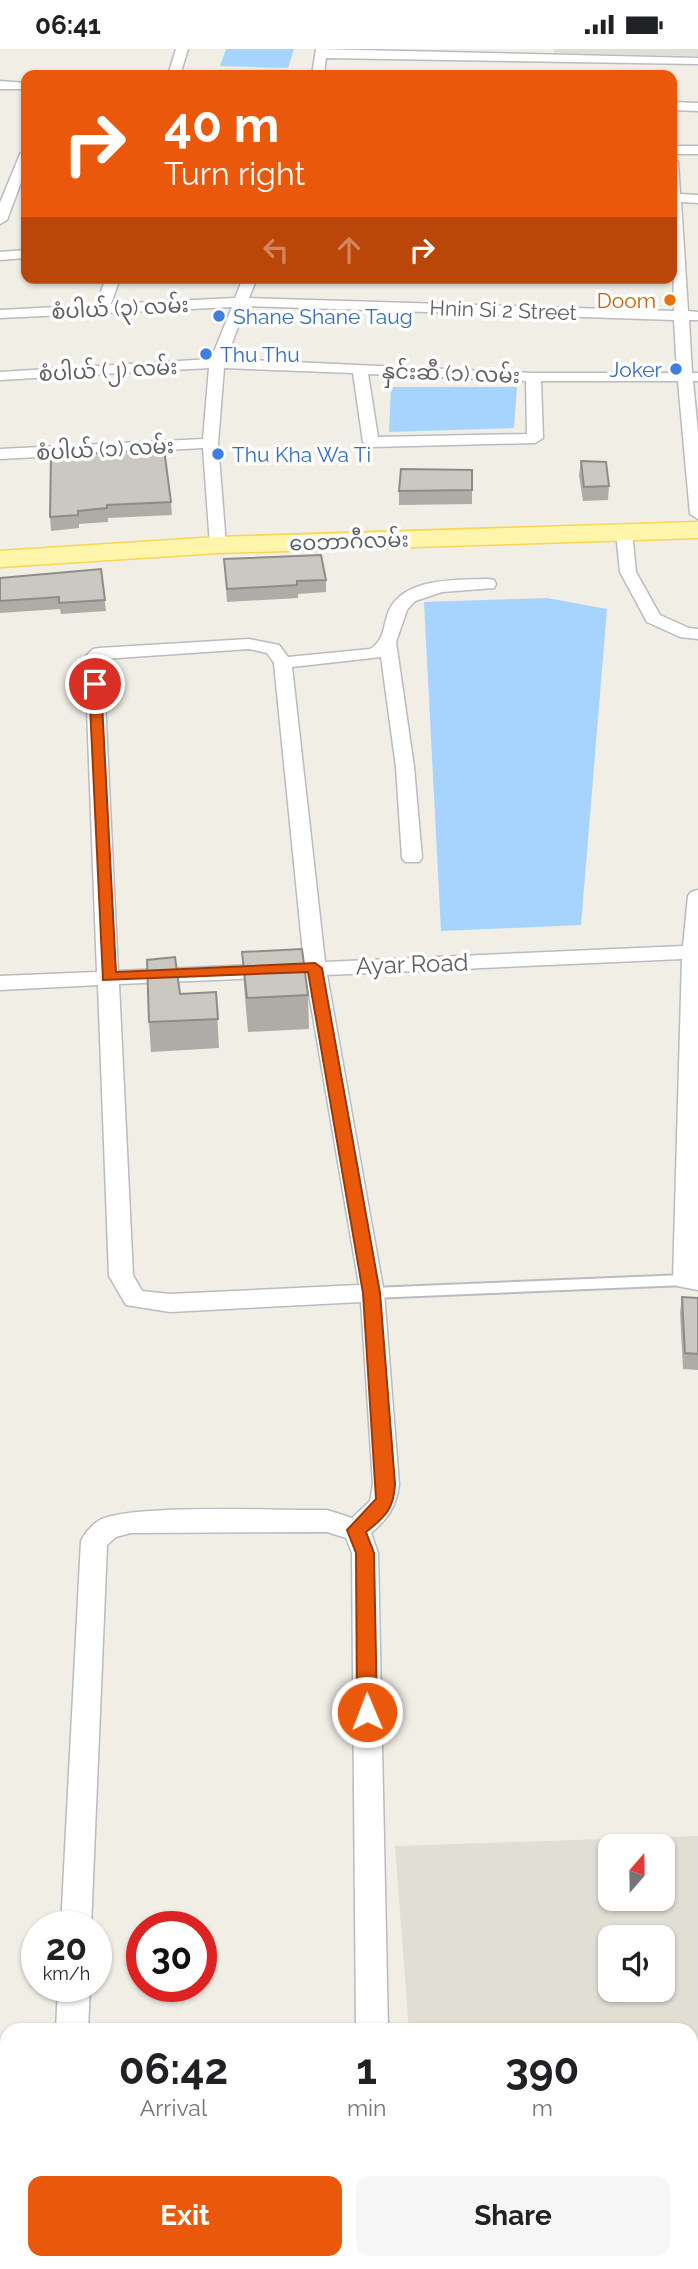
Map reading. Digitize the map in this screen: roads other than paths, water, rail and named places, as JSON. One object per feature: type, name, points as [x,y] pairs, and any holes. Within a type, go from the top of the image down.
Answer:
[{"type":"main road","name":"ဝေဘာဂီလမ်း","points":[[0,559],[218,545],[698,530]]},
{"type":"street","points":[[176,70],[182,49]]},
{"type":"street","points":[[319,70],[321,51],[698,61]]},
{"type":"street","points":[[665,61],[666,70]]},
{"type":"street","points":[[0,85],[21,86]]},
{"type":"street","points":[[677,106],[698,107]]},
{"type":"street","points":[[677,149],[698,150]]},
{"type":"street","points":[[0,219],[21,166]]},
{"type":"street","points":[[677,198],[698,199]]},
{"type":"street","points":[[677,229],[690,316],[698,514]]},
{"type":"street","points":[[0,256],[21,254]]},
{"type":"street","points":[[102,309],[111,284]]},
{"type":"street","points":[[218,545],[211,443],[216,363],[248,284]]},
{"type":"street","name":"Hnin Si 2 Street","points":[[240,302],[690,316]]},
{"type":"street","name":"စံပါယ် (၃) လမ်း","points":[[0,314],[240,302]]},
{"type":"street","name":"နှင်းဆီ (၁) လမ်း","points":[[216,363],[533,377],[692,377]]},
{"type":"street","name":"စံပါယ် (၂) လမ်း","points":[[0,376],[216,363]]},
{"type":"street","points":[[360,369],[371,442],[535,438],[533,377]]},
{"type":"street","name":"စံပါယ် (၁) လမ်း","points":[[0,454],[211,443]]},
{"type":"street","points":[[624,532],[628,572],[653,618],[686,633],[698,634]]},
{"type":"street","points":[[283,663],[360,657],[381,651],[388,642],[399,608],[410,596],[446,587],[488,584]]},
{"type":"street","points":[[388,642],[405,767],[412,858]]},
{"type":"street","points":[[356,1530],[375,1515],[385,1501],[372,1293],[315,968],[283,663],[273,649],[249,644],[104,652],[94,657],[121,1276],[135,1299],[170,1303],[372,1293]]},
{"type":"street","points":[[692,1281],[698,896]]},
{"type":"street","name":"Ayar Road","points":[[0,983],[696,951]]},
{"type":"street","points":[[77,1911],[94,1541],[108,1528],[131,1522],[327,1521],[356,1530]]},
{"type":"street","points":[[356,1530],[365,1553],[372,2023]]},
{"type":"street","points":[[72,2023],[73,2002]]},
{"type":"lane","points":[[372,1293],[692,1281]]},
{"type":"water","points":[[226,49],[294,49],[288,68],[220,66]]},
{"type":"water","points":[[391,387],[517,387],[514,428],[389,432]]},
{"type":"water","points":[[547,598],[607,609],[581,925],[441,931],[424,602]]},
{"type":"place","name":"Doom","points":[[670,300]]},
{"type":"place","name":"Shane Shane Taug","points":[[219,316]]},
{"type":"place","name":"Thu Thu","points":[[206,354]]},
{"type":"place","name":"Joker","points":[[676,369]]},
{"type":"place","name":"Thu Kha Wa Ti","points":[[218,454]]}]
